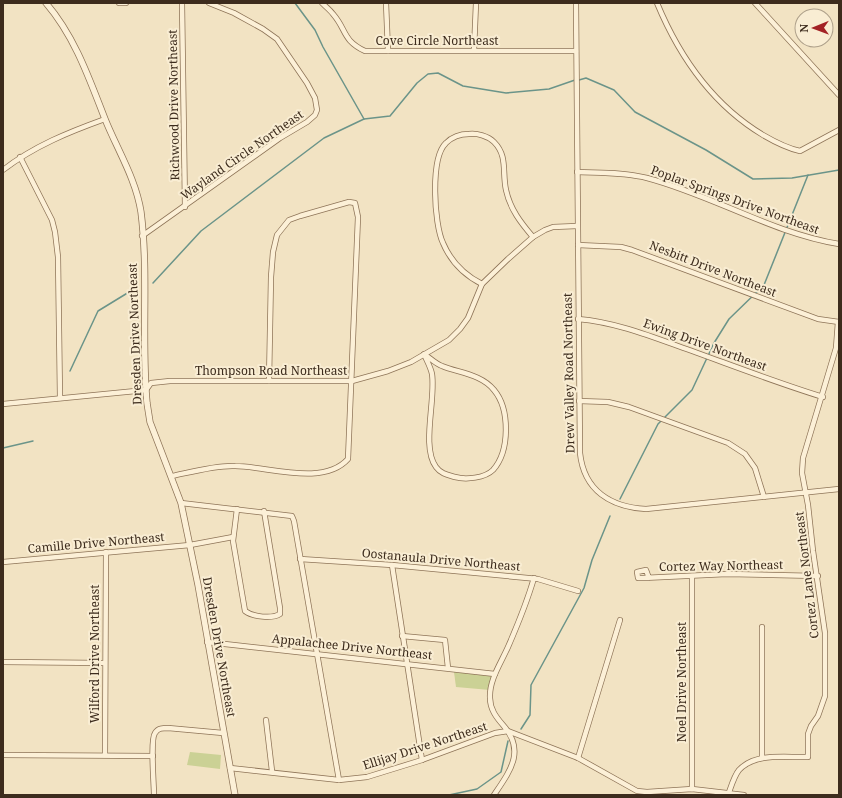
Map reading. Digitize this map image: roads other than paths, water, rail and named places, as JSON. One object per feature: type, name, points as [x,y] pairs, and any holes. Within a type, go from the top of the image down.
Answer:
[{"type":"street","name":"Dresden Drive Northeast","points":[[46,3],[57,16],[76,48],[94,88],[105,119],[136,192],[141,212],[145,284],[146,390],[150,422],[172,476],[181,503],[190,545],[206,642],[235,795]]},
{"type":"street","points":[[119,3],[126,3]]},
{"type":"street","name":"Richwood Drive Northeast","points":[[182,3],[185,206]]},
{"type":"street","name":"Wayland Circle Northeast","points":[[142,236],[280,138],[307,122],[315,115],[317,110],[315,98],[307,83],[277,39],[263,29],[234,13],[209,3]]},
{"type":"street","name":"Cove Circle Northeast","points":[[322,3],[334,14],[346,38],[355,46],[365,51],[388,52],[474,50],[576,52]]},
{"type":"street","points":[[386,3],[388,52]]},
{"type":"street","points":[[474,50],[476,3]]},
{"type":"street","name":"Drew Valley Road Northeast","points":[[576,3],[579,401],[581,463],[585,474],[595,488],[616,504],[630,508],[646,509],[839,489]]},
{"type":"street","points":[[657,3],[678,46],[698,76],[724,106],[755,130],[780,145],[800,150],[839,130]]},
{"type":"street","points":[[755,3],[839,95]]},
{"type":"street","points":[[3,170],[20,157],[62,135],[105,119]]},
{"type":"street","points":[[482,284],[458,268],[442,242],[436,212],[437,174],[438,159],[446,143],[463,134],[474,133],[492,140],[501,150],[504,160],[506,190],[511,207],[533,237]]},
{"type":"street","points":[[20,157],[52,220],[55,232],[58,265],[60,398]]},
{"type":"street","name":"Poplar Springs Drive Northeast","points":[[577,172],[625,174],[645,178],[690,192],[797,233],[839,244]]},
{"type":"street","points":[[172,476],[236,466],[310,474],[333,469],[343,465],[348,459],[358,226],[357,207],[355,203],[349,202],[289,220],[276,238],[271,277],[269,381]]},
{"type":"street","name":"Thompson Road Northeast","points":[[146,390],[151,383],[170,381],[352,381],[388,371],[424,354],[448,340],[460,329],[468,318],[482,284],[533,237],[554,227],[577,226]]},
{"type":"street","name":"Nesbitt Drive Northeast","points":[[578,245],[621,247],[632,250],[818,319],[839,322]]},
{"type":"street","name":"Ewing Drive Northeast","points":[[578,319],[601,321],[636,331],[739,366],[791,387],[823,397]]},
{"type":"street","name":"Cortez Lane Northeast","points":[[762,758],[808,757],[808,734],[811,726],[818,716],[825,696],[825,632],[818,576],[812,551],[806,493],[802,473],[803,458],[823,397],[836,348],[839,322]]},
{"type":"street","points":[[424,354],[441,366],[461,371],[481,380],[494,389],[501,401],[505,425],[504,445],[498,462],[492,471],[474,478],[458,478],[442,473],[436,467],[430,445],[432,374],[424,354]]},
{"type":"street","points":[[3,404],[146,390]]},
{"type":"street","points":[[579,401],[608,402],[629,407],[728,443],[745,454],[755,468],[764,497]]},
{"type":"street","points":[[181,503],[264,511],[292,516],[339,780]]},
{"type":"street","points":[[237,509],[233,537],[245,612],[276,617],[280,614],[280,608],[264,511]]},
{"type":"street","name":"Camille Drive Northeast","points":[[3,562],[190,545],[233,537]]},
{"type":"street","name":"Wilford Drive Northeast","points":[[105,755],[104,663],[106,552]]},
{"type":"street","name":"Oostanaula Drive Northeast","points":[[300,559],[392,565],[534,578],[578,591]]},
{"type":"street","points":[[392,565],[422,760]]},
{"type":"street","name":"Cortez Way Northeast","points":[[649,578],[727,574],[818,576]]},
{"type":"street","name":"Noel Drive Northeast","points":[[692,576],[692,789]]},
{"type":"street","points":[[494,795],[513,766],[514,745],[512,735],[492,710],[490,698],[495,674],[518,625],[534,578]]},
{"type":"street","points":[[578,758],[620,620]]},
{"type":"street","points":[[728,795],[739,770],[748,763],[762,758],[762,627]]},
{"type":"street","points":[[402,636],[445,640],[448,668]]},
{"type":"street","name":"Appalachee Drive Northeast","points":[[206,642],[495,674]]},
{"type":"street","points":[[3,662],[104,663]]},
{"type":"street","points":[[266,720],[272,771]]},
{"type":"street","points":[[154,795],[153,735],[161,728],[180,728],[223,733]]},
{"type":"street","points":[[508,731],[578,758],[637,791],[647,792],[692,789],[728,795],[744,795]]},
{"type":"street","name":"Ellijay Drive Northeast","points":[[230,768],[272,771],[339,780],[384,773],[495,733],[508,731]]},
{"type":"street","points":[[3,755],[153,756]]},
{"type":"waterway","points":[[295,3],[315,30],[364,119]]},
{"type":"waterway","points":[[153,283],[201,231],[324,138],[364,119],[390,116],[417,83],[428,74],[438,73],[463,86],[506,93],[549,89],[575,80]]},
{"type":"waterway","points":[[579,80],[586,78],[614,90],[635,112],[706,150],[753,179],[792,178],[839,170]]},
{"type":"waterway","points":[[620,499],[658,424],[692,390],[714,343],[729,319],[764,285],[808,175]]},
{"type":"waterway","points":[[70,371],[98,311],[134,289]]},
{"type":"waterway","points":[[3,448],[33,441]]},
{"type":"waterway","points":[[521,729],[530,715],[531,685],[584,588],[592,560],[610,516]]},
{"type":"waterway","points":[[449,795],[477,789],[501,772],[508,741]]}]
